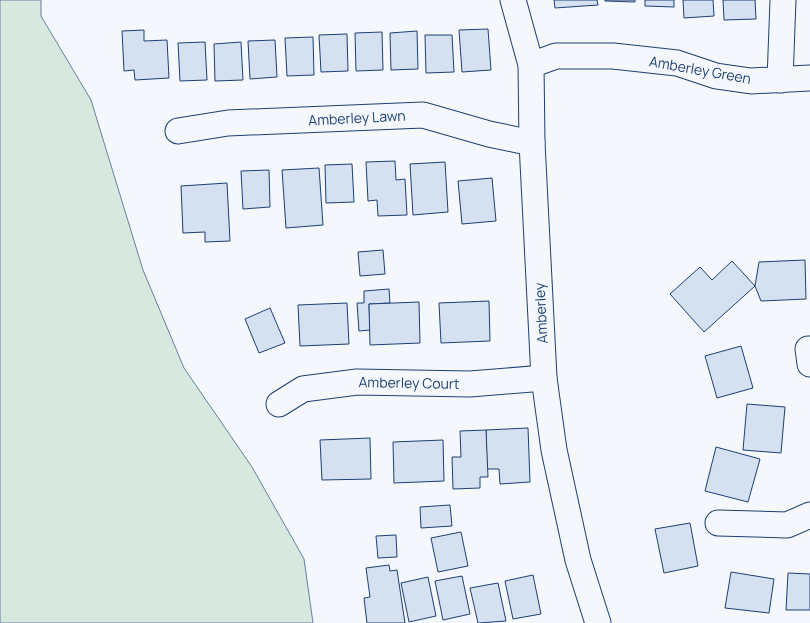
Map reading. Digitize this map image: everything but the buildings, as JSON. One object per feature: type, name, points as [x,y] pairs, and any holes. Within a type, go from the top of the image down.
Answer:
[{"type":"street","name":"Amberley","points":[[513,0],[531,65],[532,143],[544,378],[554,450],[574,542],[598,623]]},
{"type":"street","points":[[780,80],[783,0]]},
{"type":"street","name":"Amberley Green","points":[[531,65],[556,56],[613,56],[677,63],[716,76],[751,81],[810,78]]},
{"type":"street","name":"Amberley Lawn","points":[[178,131],[228,123],[423,115],[489,134],[532,143]]},
{"type":"street","points":[[810,349],[808,349],[810,364]]},
{"type":"street","name":"Amberley Court","points":[[280,404],[303,389],[357,382],[470,384],[544,378]]},
{"type":"street","points":[[718,523],[787,526],[810,514]]},
{"type":"shaded area","points":[[0,0],[41,0],[41,16],[91,100],[143,270],[184,368],[252,467],[304,559],[313,623],[0,623]]}]
